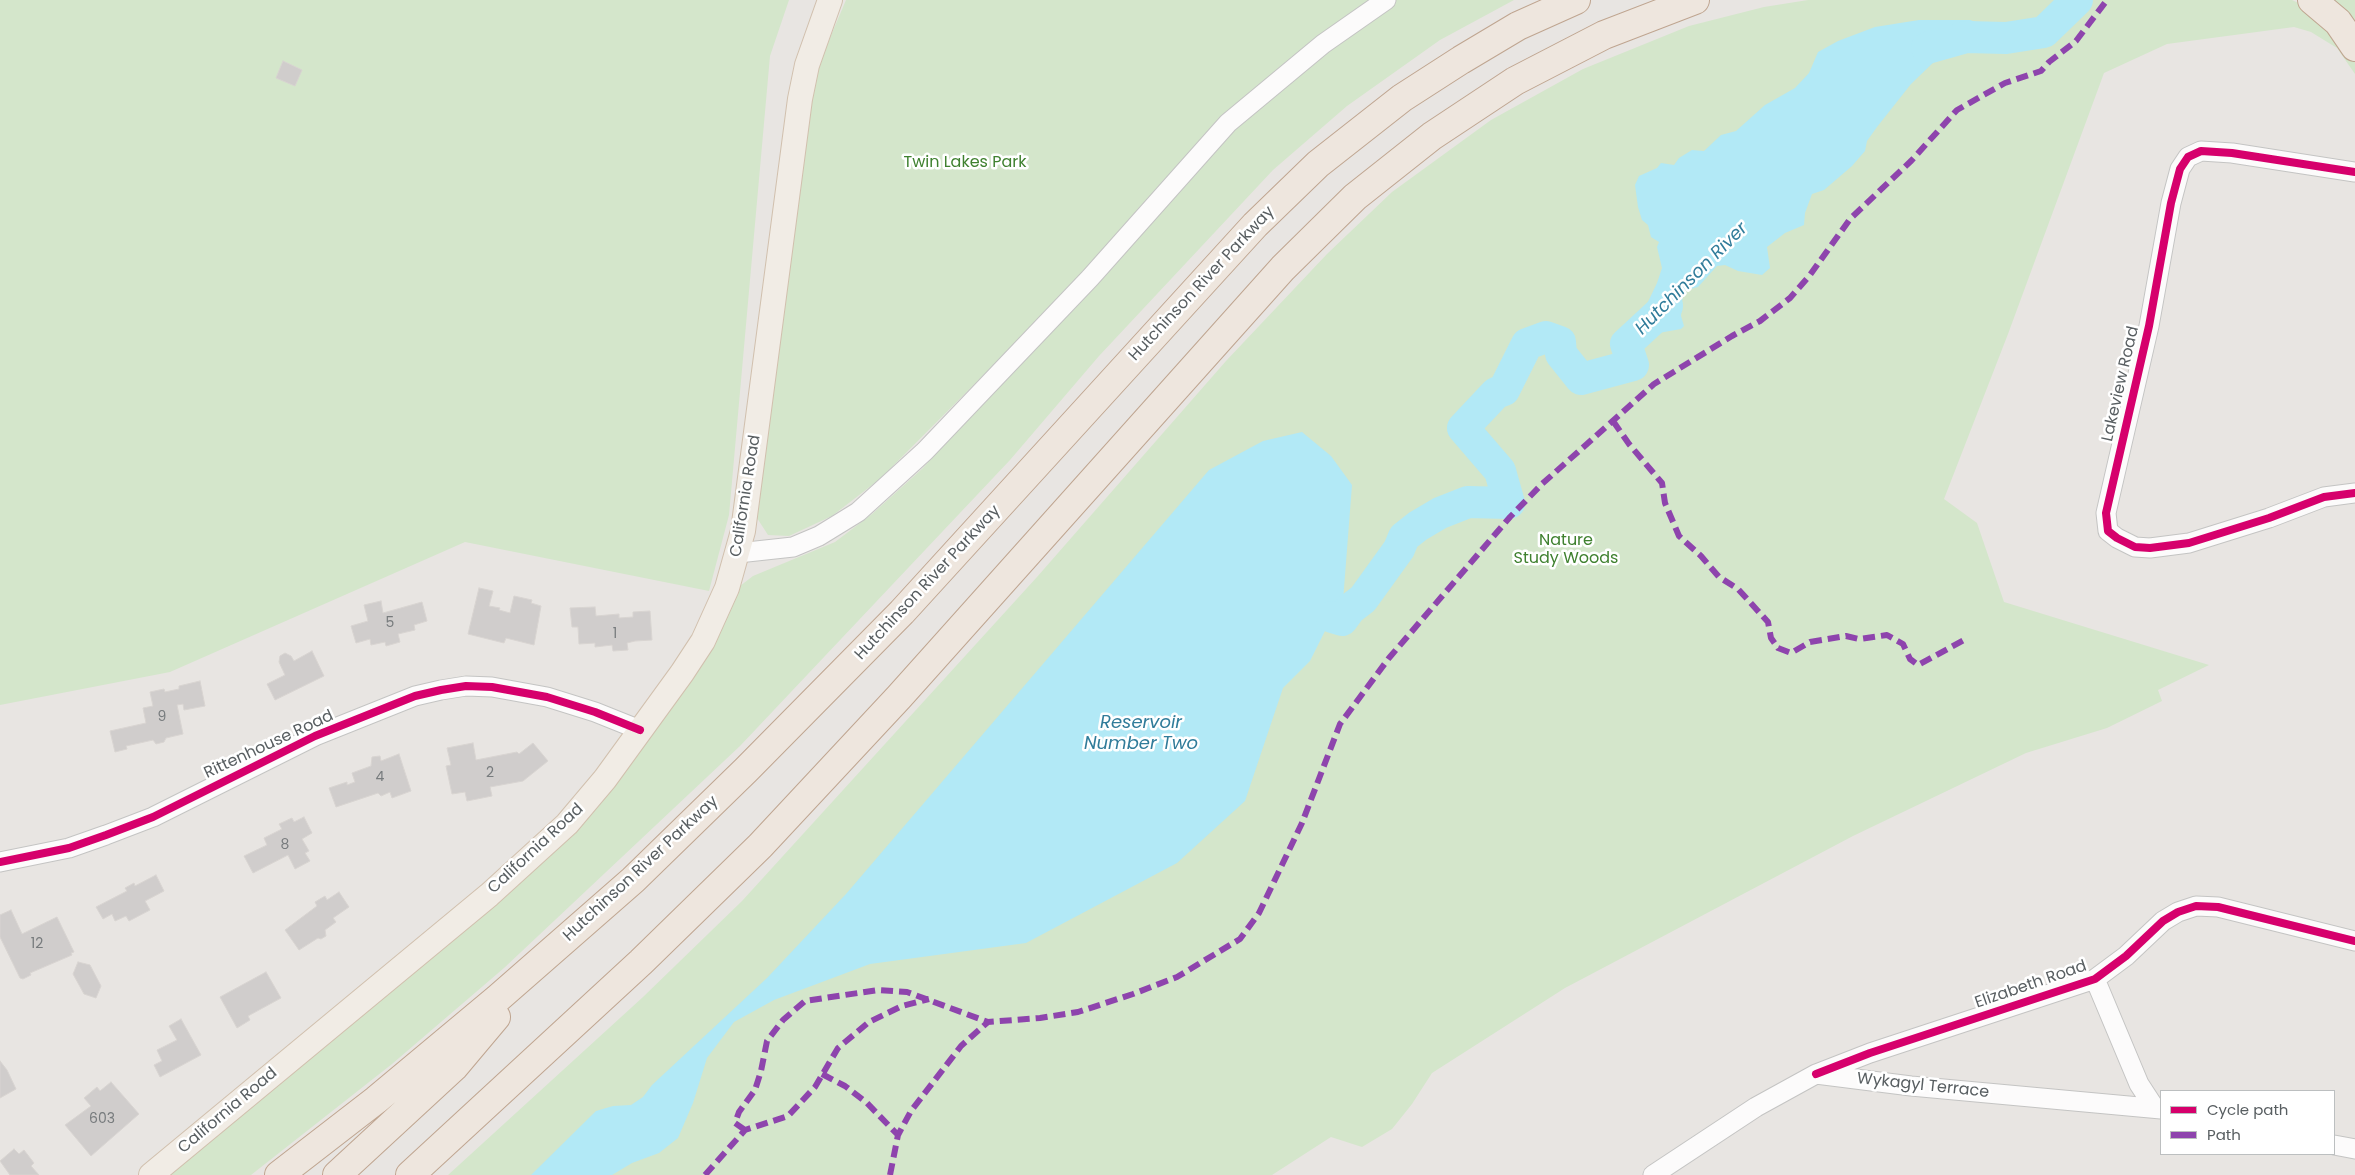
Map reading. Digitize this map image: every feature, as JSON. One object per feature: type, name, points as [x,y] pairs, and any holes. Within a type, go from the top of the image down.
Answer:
[{"type":"highway","name":"Hutchinson River Parkway","points":[[279,1175],[400,1081],[647,866],[856,660],[948,564],[1249,232],[1293,187],[1373,119],[1432,78],[1518,26],[1576,0]]},
{"type":"highway","points":[[410,1175],[641,962],[760,846],[900,697],[1283,268],[1348,203],[1432,136],[1514,81],[1604,35],[1695,0]]},
{"type":"highway","points":[[2312,0],[2338,22],[2355,47]]},
{"type":"highway","points":[[338,1175],[454,1067],[550,952]]},
{"type":"main road","name":"California Road","points":[[151,1175],[541,850],[588,801],[703,641],[728,588],[738,553],[750,483],[799,108],[807,65],[830,0]]},
{"type":"street","points":[[738,553],[793,547],[819,536],[858,512],[924,450],[1090,278],[1228,123],[1323,44],[1386,0]]},
{"type":"street","name":"Lakeview Road","points":[[2355,172],[2232,153],[2201,151],[2188,157],[2180,169],[2171,202],[2149,326],[2106,513],[2108,531],[2117,538],[2135,546],[2150,548],[2189,543],[2269,518],[2324,497],[2355,493]]},
{"type":"street","name":"Rittenhouse Road","points":[[0,862],[69,848],[106,835],[153,816],[315,736],[415,696],[441,690],[466,686],[492,687],[547,697],[595,712],[640,730]]},
{"type":"street","name":"Elizabeth Road","points":[[1816,1074],[1870,1053],[2095,979],[2126,956],[2163,920],[2178,912],[2196,906],[2218,907],[2355,941]]},
{"type":"street","name":"Elizabeth Road","points":[[2095,979],[2139,1084],[2158,1108]]},
{"type":"street","points":[[1653,1175],[1756,1107],[1816,1074]]},
{"type":"street","name":"Wykagyl Terrace","points":[[1816,1074],[1911,1086],[2158,1108]]},
{"type":"street","points":[[2335,1145],[2355,1149]]},
{"type":"green space","points":[[0,0],[789,0],[770,56],[729,515],[709,591],[465,542],[170,672],[0,705]]},
{"type":"green space","name":"Twin Lakes Park","points":[[846,0],[1514,0],[1440,40],[1347,106],[1273,170],[1099,356],[1010,460],[740,746],[504,968],[392,1064],[251,1175],[165,1175],[550,853],[599,806],[698,666],[724,620],[740,586],[753,576],[835,542],[872,514],[923,468],[1019,360],[1085,273],[880,479],[832,516],[789,536],[768,535],[757,518],[807,117],[821,59]]},
{"type":"green space","name":"Nature Study Woods","points":[[1808,0],[2292,0],[2305,6],[2355,59],[2355,74],[2337,48],[2311,32],[2294,27],[2167,44],[2104,73],[2008,334],[1944,499],[1977,523],[2004,602],[2209,665],[2158,690],[2162,701],[2107,728],[2026,753],[1853,836],[1565,988],[1432,1073],[1412,1104],[1392,1129],[1362,1147],[1331,1137],[1272,1175],[448,1175],[643,997],[742,901],[1037,577],[1226,361],[1327,254],[1392,192],[1491,120],[1583,69],[1689,26],[1764,7]]},
{"type":"green space","points":[[2332,0],[2355,0],[2355,22]]},
{"type":"water","points":[[1919,20],[1970,20],[1985,25],[1962,45],[1937,59],[1911,84],[1877,127],[1867,141],[1865,151],[1852,166],[1824,190],[1812,194],[1805,213],[1804,225],[1785,233],[1767,247],[1770,268],[1762,275],[1738,271],[1725,265],[1717,266],[1698,287],[1683,291],[1681,316],[1684,326],[1681,329],[1636,337],[1635,329],[1662,268],[1657,247],[1659,242],[1651,237],[1648,225],[1642,220],[1638,207],[1635,185],[1639,176],[1657,168],[1661,163],[1674,165],[1679,158],[1692,150],[1704,151],[1721,135],[1736,131],[1765,105],[1795,88],[1809,73],[1818,52],[1838,41],[1875,27]]},
{"type":"water","name":"Reservoir Number Two","points":[[1302,432],[1331,456],[1352,485],[1343,601],[1332,617],[1310,661],[1283,688],[1245,801],[1177,863],[1026,943],[870,964],[774,1000],[734,1022],[707,1058],[693,1103],[678,1138],[659,1153],[632,1163],[612,1175],[531,1175],[596,1111],[613,1106],[631,1105],[643,1097],[652,1085],[767,978],[846,894],[1209,470],[1263,441]]},
{"type":"building","points":[[283,61],[302,70],[295,86],[276,78]]},
{"type":"building","points":[[479,588],[493,591],[489,606],[500,608],[499,610],[510,613],[514,596],[532,600],[531,603],[541,606],[534,645],[506,638],[504,643],[468,634]]},
{"type":"building","points":[[381,601],[383,613],[422,602],[427,621],[414,625],[415,630],[398,634],[400,642],[386,646],[385,642],[371,645],[370,639],[356,643],[351,626],[368,621],[364,605]]},
{"type":"building","points":[[595,607],[596,616],[619,614],[619,618],[633,617],[633,612],[650,611],[652,640],[627,643],[628,650],[613,651],[612,645],[595,647],[595,643],[579,644],[578,627],[572,627],[570,608]]},
{"type":"building","points":[[312,651],[324,676],[275,700],[267,684],[285,675],[279,662],[280,656],[285,653],[291,656],[294,661]]},
{"type":"building","points":[[200,681],[205,706],[184,710],[183,704],[177,705],[183,734],[166,738],[164,742],[156,744],[153,740],[126,746],[127,749],[115,752],[110,731],[146,723],[143,708],[153,706],[150,692],[164,689],[165,692],[179,689],[179,686]]},
{"type":"building","points":[[473,743],[476,760],[517,752],[519,754],[533,743],[548,761],[523,781],[490,787],[492,796],[467,801],[465,792],[452,794],[446,766],[451,765],[447,748]]},
{"type":"building","points":[[399,754],[411,791],[392,798],[390,792],[381,796],[378,793],[336,807],[329,788],[347,782],[347,785],[355,782],[352,773],[371,766],[372,757],[380,756],[381,761]]},
{"type":"building","points":[[304,817],[312,833],[302,839],[309,851],[305,853],[310,861],[295,869],[288,855],[253,873],[244,856],[267,845],[264,838],[282,829],[279,824],[292,818],[294,822]]},
{"type":"building","points":[[156,875],[164,891],[145,901],[150,910],[129,921],[126,916],[115,921],[112,914],[103,919],[96,907],[127,891],[125,888],[134,883],[135,886]]},
{"type":"building","points":[[339,892],[349,907],[333,918],[336,922],[325,930],[326,936],[321,939],[318,938],[299,950],[285,930],[317,906],[315,902],[325,896],[327,900]]},
{"type":"building","points":[[11,910],[22,934],[57,917],[74,952],[71,953],[72,955],[30,973],[31,975],[23,979],[20,978],[0,937],[0,915]]},
{"type":"building","points":[[78,962],[90,965],[101,986],[96,998],[84,994],[73,974]]},
{"type":"building","points":[[266,972],[281,998],[248,1016],[250,1020],[237,1028],[220,997]]},
{"type":"building","points":[[181,1019],[201,1055],[160,1077],[154,1065],[162,1061],[157,1050],[177,1040],[169,1026]]},
{"type":"building","points":[[0,1061],[7,1070],[16,1089],[0,1098]]},
{"type":"building","points":[[111,1082],[139,1114],[91,1156],[65,1125],[91,1106],[84,1098],[97,1087],[100,1091]]},
{"type":"building","points":[[14,1149],[19,1154],[24,1150],[34,1163],[31,1166],[39,1175],[10,1175],[0,1161]]},
{"type":"waterway","name":"Hutchinson River","points":[[1927,48],[1966,37],[2006,38],[2044,32],[2077,0]]},
{"type":"waterway","name":"Hutchinson River","points":[[1332,617],[1342,620],[1350,609],[1363,599],[1399,549],[1404,537],[1418,526],[1440,513],[1468,502],[1509,503],[1500,471],[1463,428],[1496,393],[1504,390],[1527,344],[1546,337],[1560,342],[1561,354],[1581,379],[1633,365],[1626,344],[1667,306]]},
{"type":"marked path","points":[[890,1175],[898,1135],[911,1111],[961,1046],[988,1022],[1040,1018],[1078,1012],[1133,994],[1177,977],[1240,939],[1259,913],[1302,823],[1340,724],[1389,658],[1510,517],[1542,484],[1654,384],[1760,321],[1790,298],[1810,275],[1850,219],[1911,161],[1957,110],[2005,83],[2041,71],[2049,62],[2076,41],[2107,0]]},
{"type":"marked path","points":[[1613,421],[1629,444],[1662,483],[1665,503],[1679,536],[1701,556],[1719,577],[1738,589],[1768,622],[1771,638],[1778,648],[1791,653],[1810,642],[1846,636],[1859,639],[1887,635],[1903,644],[1910,659],[1918,665],[1966,639]]},
{"type":"marked path","points":[[745,1130],[735,1123],[739,1112],[755,1090],[767,1041],[783,1020],[805,1001],[878,990],[907,992],[988,1022]]},
{"type":"marked path","points":[[705,1175],[745,1130],[788,1116],[815,1087],[838,1048],[869,1022],[902,1006],[929,999]]},
{"type":"marked path","points":[[822,1074],[845,1086],[867,1103],[898,1135]]},
{"type":"cycle path","points":[[2355,172],[2232,153],[2201,151],[2188,157],[2180,169],[2171,203],[2149,326],[2106,513],[2108,531],[2135,547],[2150,548],[2189,543],[2269,518],[2324,497],[2355,493]]},
{"type":"cycle path","points":[[0,862],[69,848],[153,817],[315,736],[415,696],[441,690],[466,686],[492,687],[547,697],[595,712],[640,730]]},
{"type":"cycle path","points":[[1816,1074],[1870,1053],[2095,979],[2126,956],[2163,921],[2178,912],[2196,906],[2218,907],[2355,941]]}]
